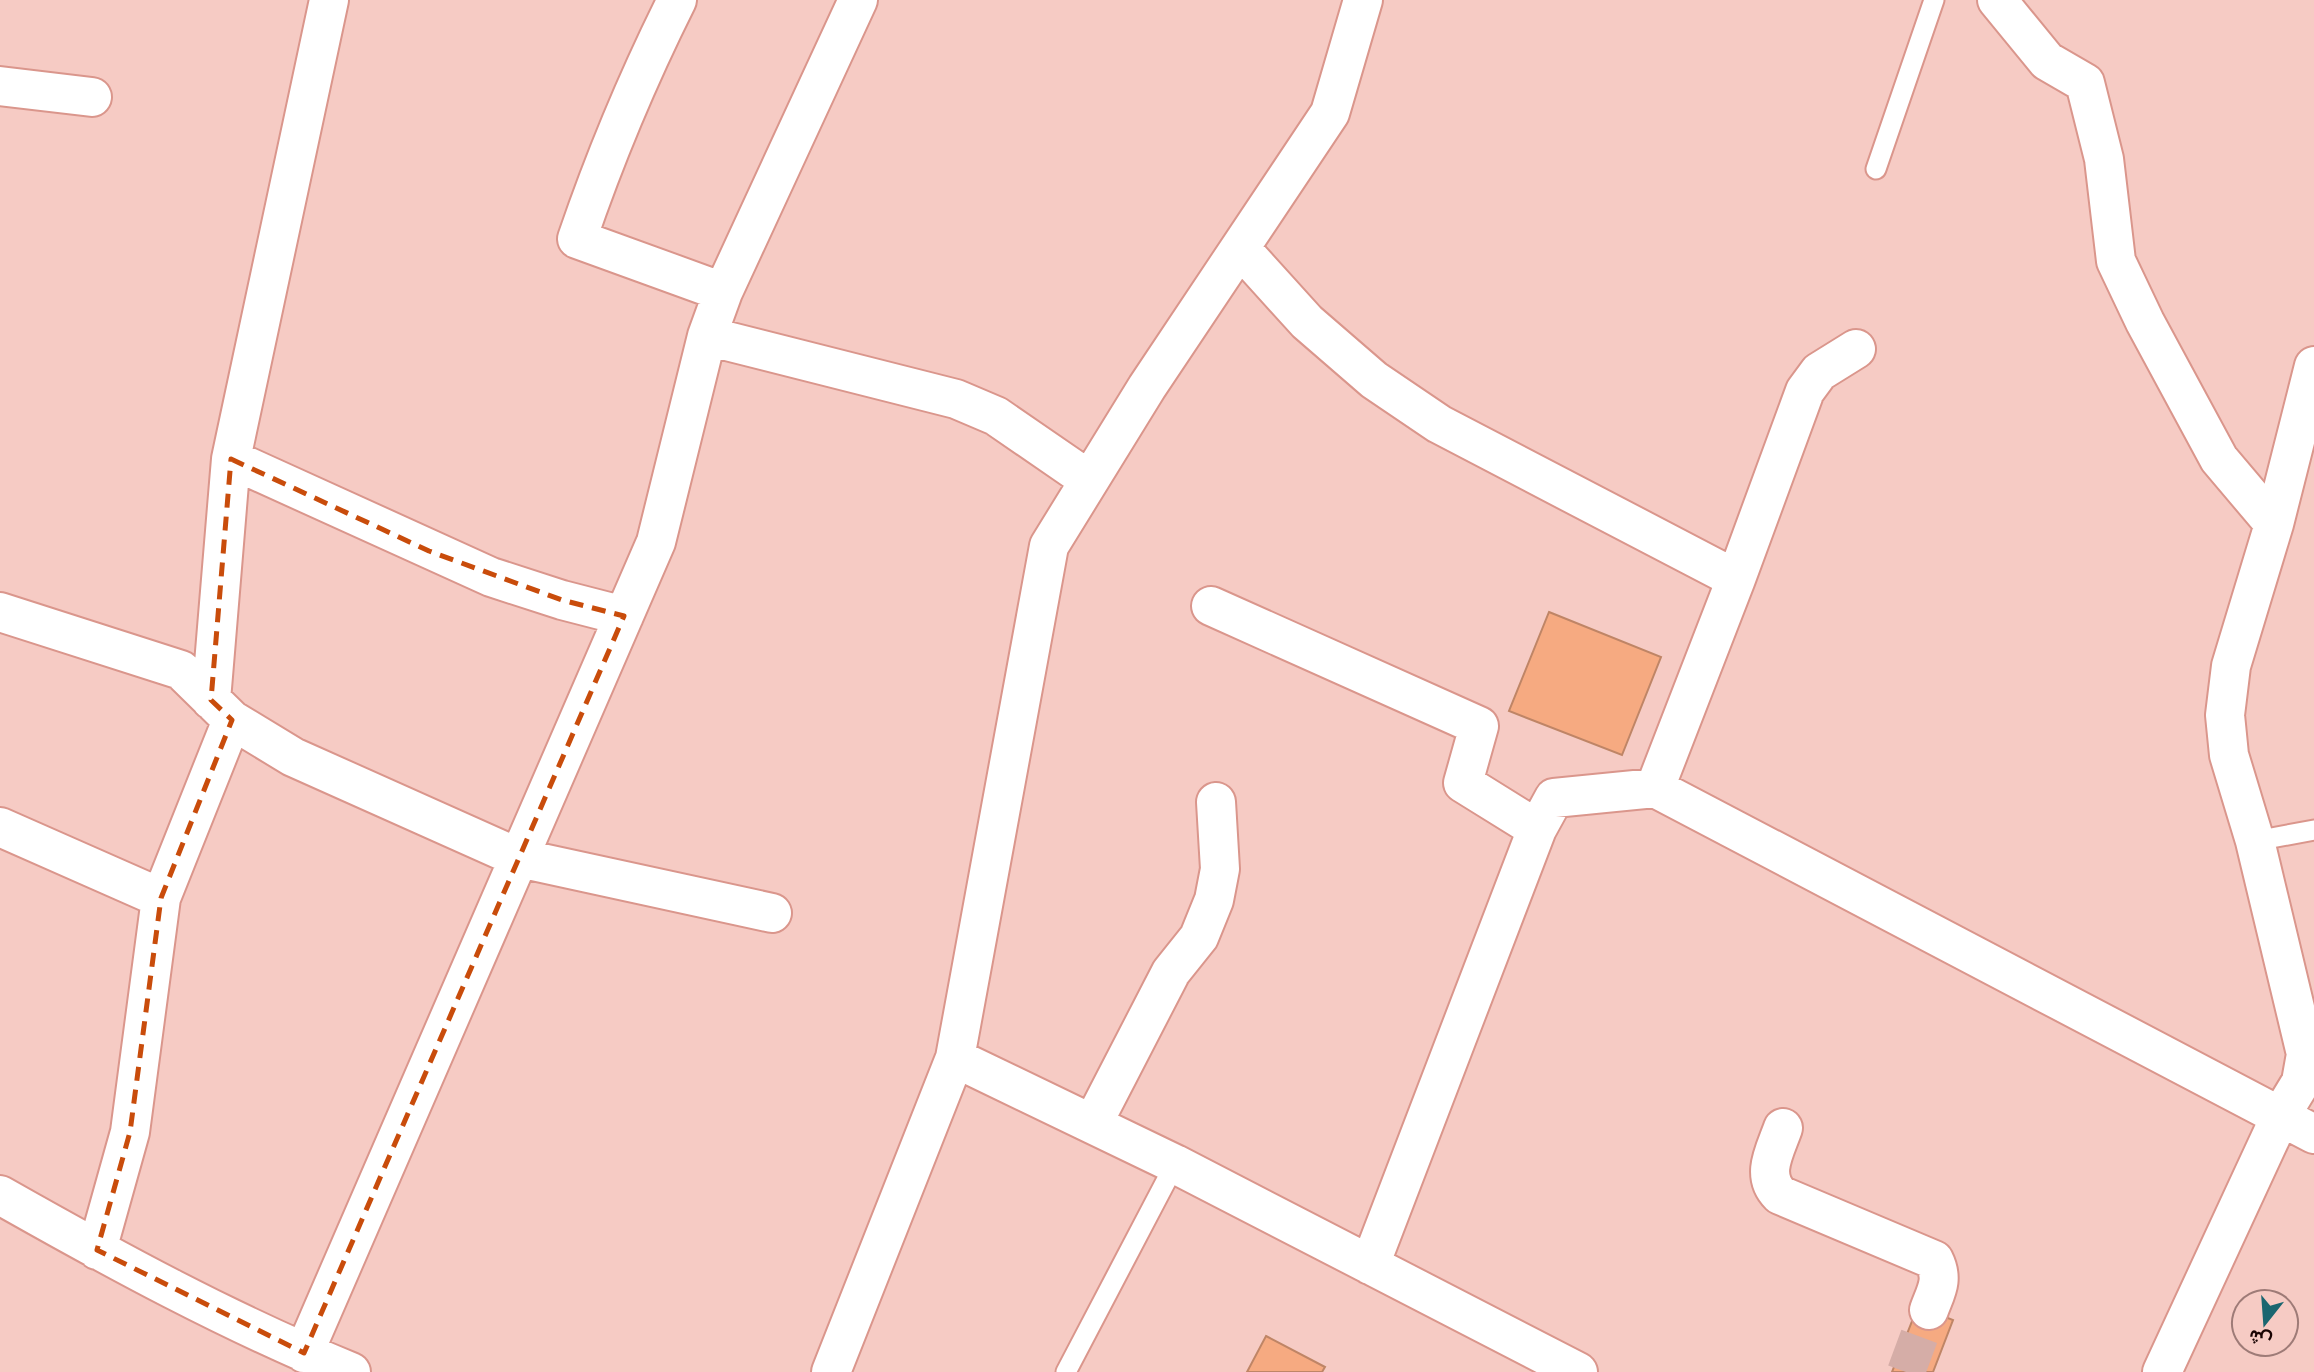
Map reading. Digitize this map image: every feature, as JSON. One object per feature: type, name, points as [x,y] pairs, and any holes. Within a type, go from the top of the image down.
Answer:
[{"type":"street","points":[[97,1250],[130,1132],[161,898],[221,710],[231,459],[329,0]]},
{"type":"street","points":[[677,0],[647,59],[602,165],[577,239],[723,292]]},
{"type":"street","points":[[304,1353],[656,542],[708,336],[723,292],[858,0]]},
{"type":"street","points":[[831,1372],[955,1058],[1049,545],[1147,387],[1330,113],[1363,0]]},
{"type":"street","points":[[1997,0],[2047,61],[2085,83],[2104,159],[2116,261],[2145,322],[2218,459],[2274,524]]},
{"type":"street","points":[[0,86],[92,97]]},
{"type":"street","points":[[1240,248],[1307,322],[1374,380],[1439,424],[1736,579]]},
{"type":"street","points":[[708,336],[956,399],[996,416],[1089,480]]},
{"type":"street","points":[[1655,788],[1805,391],[1819,372],[1856,349]]},
{"type":"street","points":[[2162,1372],[2297,1113],[2306,1054],[2255,841],[2229,755],[2225,715],[2231,666],[2274,524],[2314,366]]},
{"type":"street","points":[[231,459],[491,577],[624,616]]},
{"type":"street","points":[[1211,606],[1479,726],[1463,783],[1537,829]]},
{"type":"street","points":[[0,612],[181,670],[221,710],[293,757],[519,858],[772,914]]},
{"type":"street","points":[[1370,1265],[1537,829],[1554,798],[1655,788],[2297,1113],[2314,1134]]},
{"type":"street","points":[[1093,1123],[1171,972],[1199,937],[1214,900],[1220,869],[1216,802]]},
{"type":"street","points":[[0,827],[161,898]]},
{"type":"street","points":[[955,1058],[1175,1164],[1578,1372]]},
{"type":"street","points":[[1783,1128],[1770,1167],[1769,1177],[1773,1187],[1780,1195],[1934,1260],[1940,1271],[1939,1283],[1929,1310]]},
{"type":"street","points":[[0,1195],[97,1250],[304,1353],[351,1372]]},
{"type":"lane","points":[[1876,169],[1934,0]]},
{"type":"lane","points":[[2255,841],[2314,830]]},
{"type":"lane","points":[[1066,1372],[1175,1164]]},
{"type":"highlighted area","points":[[231,459],[429,551],[562,600],[624,616],[304,1353],[97,1250],[130,1132],[161,898],[232,720],[211,700]]},
{"type":"building","points":[[1549,612],[1661,657],[1622,755],[1509,711]]},
{"type":"building","points":[[1918,1306],[1953,1320],[1933,1372],[1892,1372]]},
{"type":"building","points":[[1266,1336],[1325,1367],[1322,1372],[1247,1372]]},
{"type":"tunnel","points":[[1906,1372],[1929,1310]]}]
